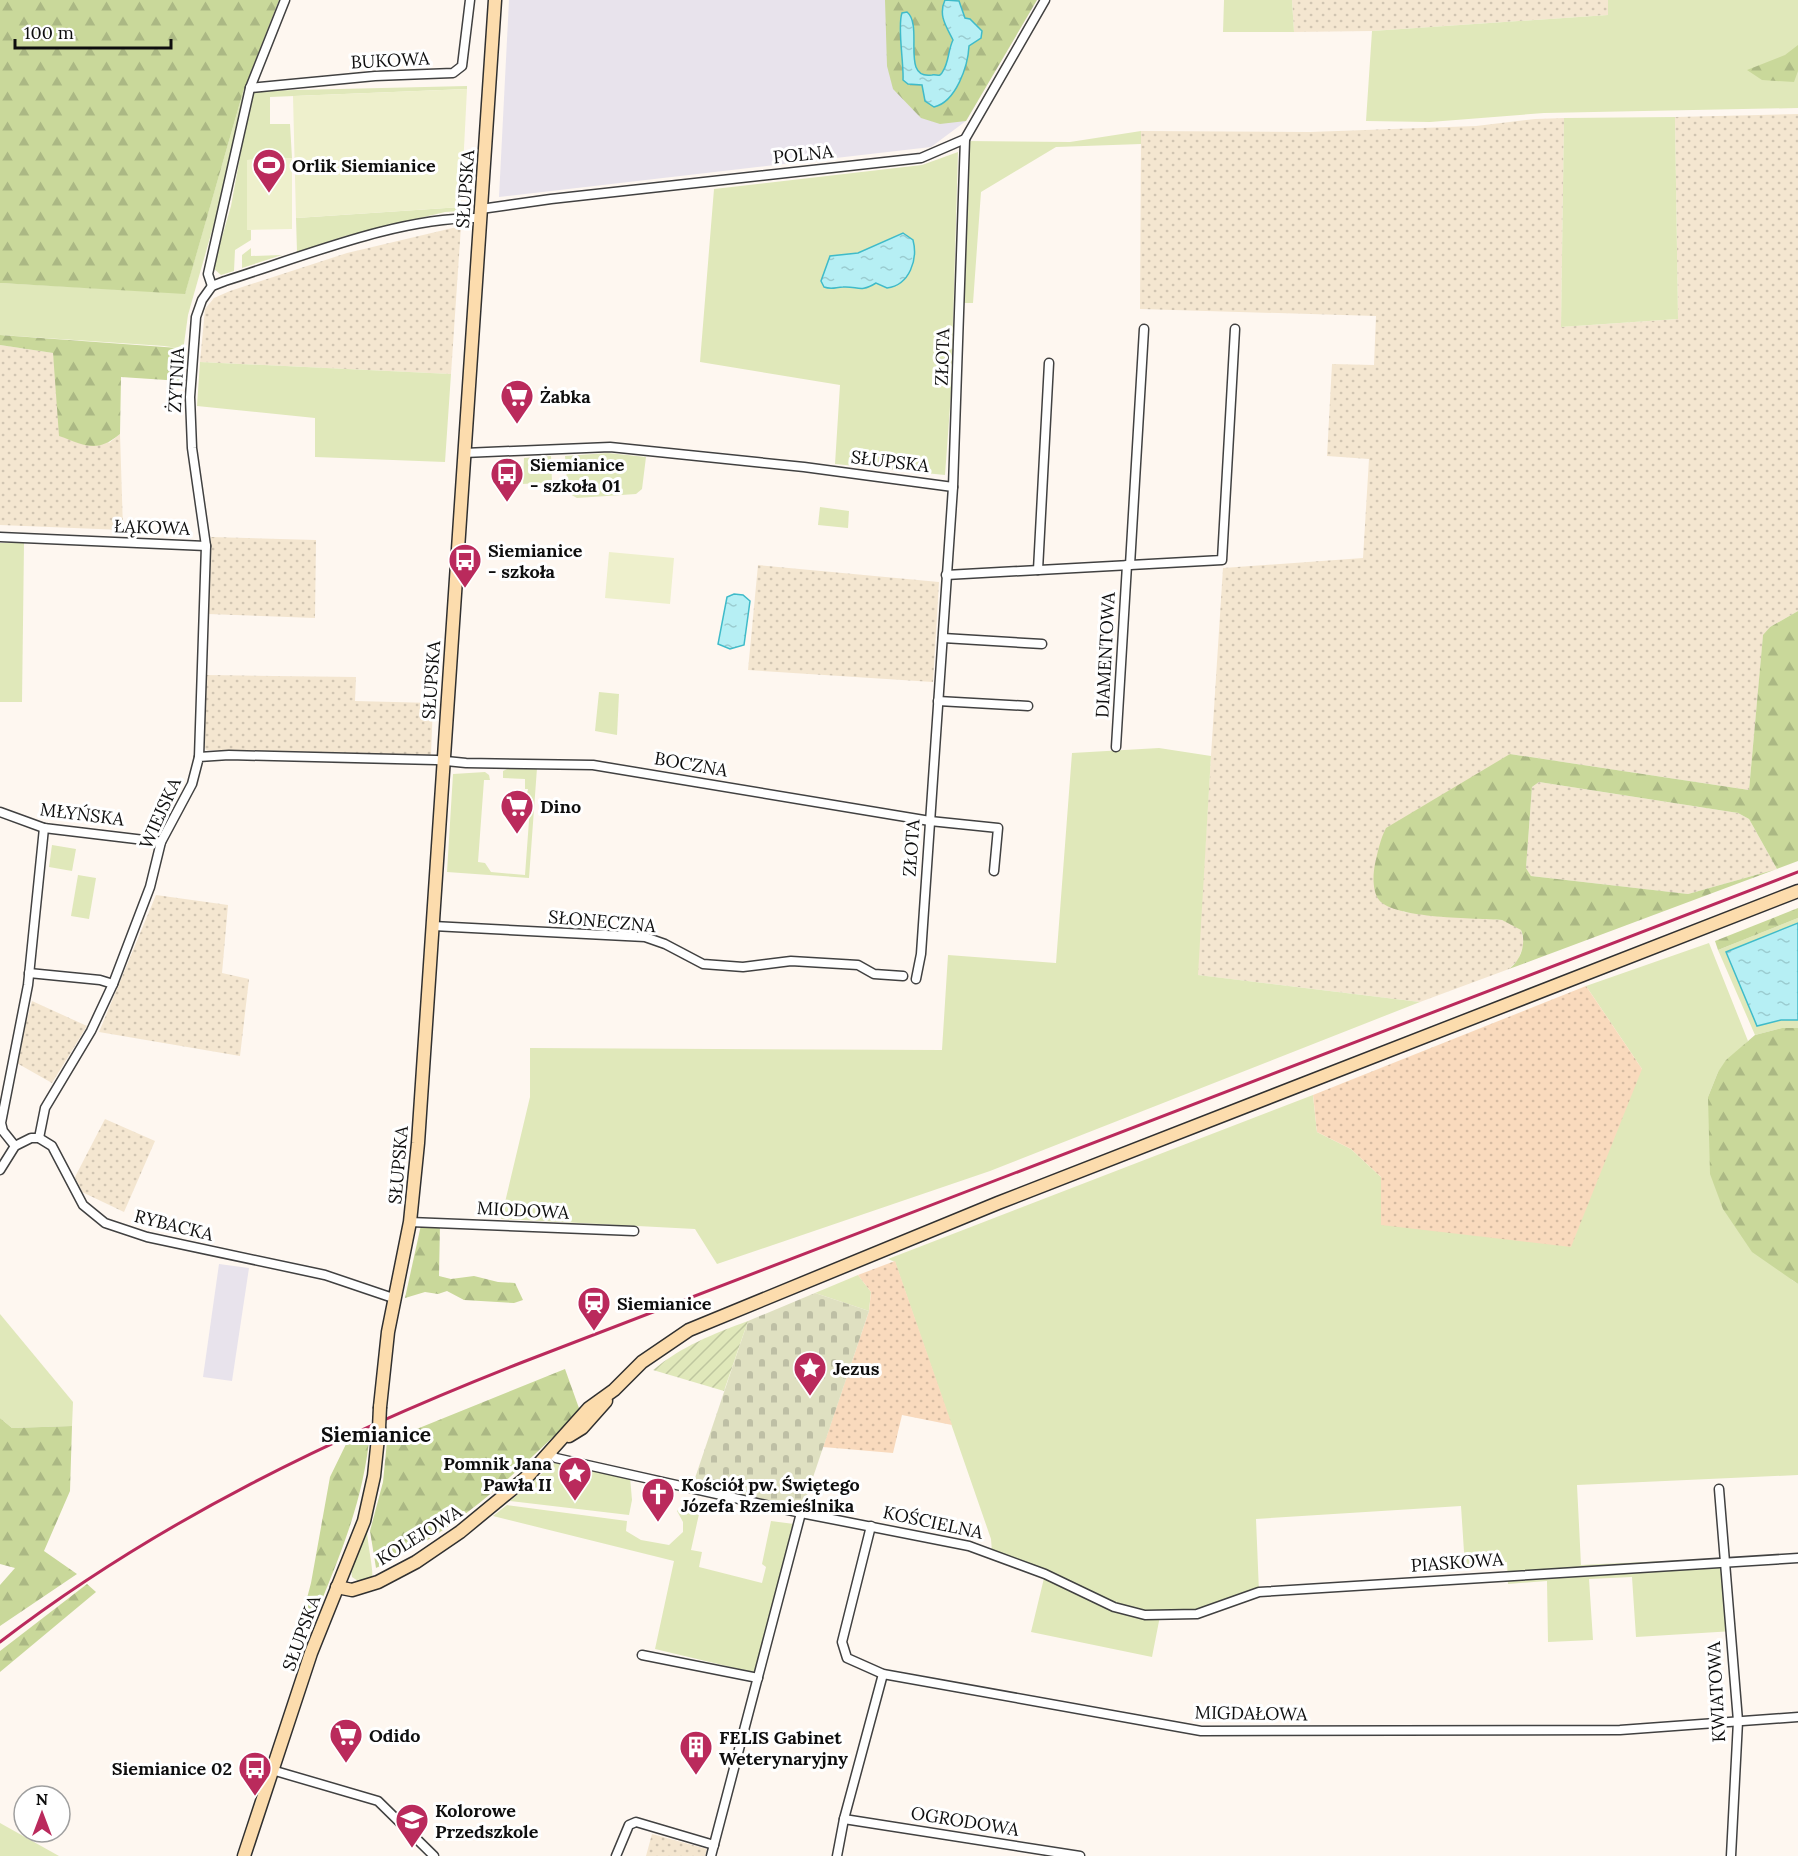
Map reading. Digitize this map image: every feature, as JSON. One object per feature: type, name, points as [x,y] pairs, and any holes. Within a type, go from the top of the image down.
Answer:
[{"type":"main road","name":"SŁUPSKA","points":[[244,1856],[308,1662],[367,1509],[375,1476],[385,1350],[410,1222],[433,926],[495,0]]},
{"type":"main road","name":"KOLEJOWA","points":[[337,1587],[361,1588],[416,1562],[488,1511],[528,1476],[563,1440],[576,1421],[664,1346],[689,1330],[998,1203],[1798,891]]},
{"type":"street","points":[[293,0],[284,0],[250,88],[208,274],[212,286],[387,232],[439,220],[481,214]]},
{"type":"street","name":"BUKOWA","points":[[250,88],[375,76],[453,73],[462,66],[470,0]]},
{"type":"street","points":[[965,139],[1046,0]]},
{"type":"street","name":"POLNA","points":[[481,214],[551,199],[921,158],[965,139]]},
{"type":"street","name":"ZŁOTA","points":[[916,979],[921,954],[953,487],[965,139]]},
{"type":"street","name":"ŻYTNIA","points":[[199,757],[206,546],[192,448],[190,397],[196,316],[202,300],[212,286]]},
{"type":"street","points":[[1128,565],[1144,329]]},
{"type":"street","points":[[946,575],[1222,560],[1235,329]]},
{"type":"street","points":[[1038,570],[1049,363]]},
{"type":"street","name":"SŁUPSKA","points":[[464,453],[610,447],[804,467],[953,487]]},
{"type":"street","name":"ŁĄKOWA","points":[[0,537],[206,546]]},
{"type":"street","name":"DIAMENTOWA","points":[[1116,747],[1128,565]]},
{"type":"street","points":[[943,638],[1042,644]]},
{"type":"street","points":[[938,701],[1028,706]]},
{"type":"street","points":[[199,757],[229,755],[436,760],[444,763]]},
{"type":"street","name":"WIEJSKA","points":[[39,1138],[45,1108],[91,1030],[113,984],[150,886],[161,842],[192,784],[199,757]]},
{"type":"street","name":"BOCZNA","points":[[444,763],[594,765],[930,821],[998,828],[994,871]]},
{"type":"street","name":"MŁYŃSKA","points":[[0,812],[44,828],[161,842]]},
{"type":"street","points":[[15,1146],[3,1131],[1,1123],[30,973],[44,828]]},
{"type":"street","name":"SŁONECZNA","points":[[433,926],[645,937],[665,944],[703,964],[743,967],[791,961],[858,965],[874,974],[903,976]]},
{"type":"street","points":[[30,973],[100,980],[113,984]]},
{"type":"street","points":[[0,1170],[15,1146],[31,1138],[39,1138]]},
{"type":"street","name":"RYBACKA","points":[[39,1138],[52,1146],[83,1205],[105,1223],[147,1237],[325,1275],[396,1299]]},
{"type":"street","name":"MIODOWA","points":[[410,1222],[634,1231]]},
{"type":"street","name":"KOŚCIELNA","points":[[549,1453],[556,1458],[801,1513],[937,1538],[992,1552],[1124,1610],[1160,1616],[1197,1614]]},
{"type":"street","points":[[1719,1490],[1723,1563]]},
{"type":"street","points":[[711,1856],[801,1513]]},
{"type":"street","name":"MIGDAŁOWA","points":[[871,1526],[842,1642],[847,1658],[883,1674],[1201,1731],[1620,1730],[1798,1717]]},
{"type":"street","name":"PIASKOWA","points":[[1197,1614],[1259,1592],[1798,1558]]},
{"type":"street","name":"KWIATOWA","points":[[1723,1563],[1738,1721],[1731,1856]]},
{"type":"street","points":[[642,1655],[758,1678]]},
{"type":"street","points":[[837,1856],[844,1819],[883,1674]]},
{"type":"street","points":[[272,1770],[378,1801],[434,1856]]},
{"type":"street","name":"OGRODOWA","points":[[844,1819],[1080,1856]]},
{"type":"street","points":[[616,1856],[629,1825],[636,1822],[714,1845]]},
{"type":"shaded area","points":[[509,0],[1037,0],[966,121],[931,147],[499,197]]},
{"type":"shaded area","points":[[1292,0],[1608,0],[1608,15],[1372,31],[1294,32]]},
{"type":"shaded area","points":[[1798,114],[1798,611],[1770,627],[1763,636],[1749,790],[1510,754],[1403,912],[1502,920],[1514,925],[1521,930],[1524,944],[1518,960],[1509,969],[1420,1002],[1197,975],[1223,568],[1363,558],[1369,459],[1327,456],[1332,364],[1374,365],[1376,316],[1140,309],[1141,131],[1310,132],[1476,126],[1564,118],[1561,327],[1678,319],[1675,117]]},
{"type":"shaded area","points":[[461,226],[451,374],[200,362],[205,309],[214,298],[347,253]]},
{"type":"shaded area","points":[[0,345],[53,353],[56,378],[109,443],[120,434],[123,530],[0,525]]},
{"type":"shaded area","points":[[211,537],[316,540],[315,618],[208,614]]},
{"type":"shaded area","points":[[758,565],[939,582],[933,682],[748,670]]},
{"type":"shaded area","points":[[206,675],[356,677],[355,701],[433,703],[431,755],[206,750],[204,746]]},
{"type":"shaded area","points":[[1539,782],[1738,813],[1749,819],[1777,869],[1688,894],[1531,876],[1526,868],[1532,787]]},
{"type":"shaded area","points":[[156,895],[228,905],[222,973],[249,979],[240,1056],[99,1032]]},
{"type":"shaded area","points":[[32,1001],[87,1026],[52,1083],[15,1062]]},
{"type":"shaded area","points":[[105,1119],[155,1141],[124,1212],[82,1192],[75,1177]]},
{"type":"shaded area","points":[[219,1264],[249,1268],[232,1381],[203,1377]]},
{"type":"shaded area","points":[[652,1834],[707,1849],[705,1856],[646,1856]]},
{"type":"green space","points":[[0,0],[279,0],[243,92],[185,294],[0,283]]},
{"type":"green space","points":[[885,0],[1037,0],[966,121],[940,124],[921,118],[893,89],[887,66]]},
{"type":"green space","points":[[1224,0],[1292,0],[1294,32],[1223,32]]},
{"type":"green space","points":[[1608,0],[1798,0],[1798,108],[1544,113],[1430,122],[1366,121],[1372,31],[1608,15]]},
{"type":"green space","points":[[1798,45],[1798,71],[1794,82],[1762,80],[1747,70],[1785,55]]},
{"type":"green space","points":[[467,86],[467,89],[270,97],[270,124],[290,124],[292,158],[247,160],[247,230],[251,230],[251,240],[235,250],[234,271],[221,275],[213,268],[231,206],[252,91]]},
{"type":"green space","points":[[467,89],[461,207],[296,218],[293,96]]},
{"type":"green space","points":[[243,92],[247,92],[228,174],[188,315],[182,358],[178,348],[164,346],[0,335],[0,283],[185,293]]},
{"type":"green space","points":[[1675,117],[1678,319],[1561,327],[1564,118]]},
{"type":"green space","points":[[1141,131],[1141,144],[1056,147],[981,192],[973,303],[960,303],[965,141],[1070,142]]},
{"type":"green space","points":[[958,152],[951,393],[945,475],[835,464],[840,385],[700,362],[714,189],[922,165]]},
{"type":"green space","name":"Orlik Siemianice","points":[[292,158],[292,229],[247,230],[247,160]]},
{"type":"green space","points":[[461,207],[461,211],[445,212],[345,236],[297,252],[296,218]]},
{"type":"green space","points":[[251,248],[251,256],[282,255],[242,268],[242,255]]},
{"type":"green space","points":[[0,335],[178,348],[182,358],[181,381],[121,377],[120,434],[104,444],[83,445],[59,436],[53,353],[0,345]]},
{"type":"green space","points":[[200,362],[451,374],[445,462],[315,457],[315,418],[197,406]]},
{"type":"green space","points":[[608,453],[646,457],[642,489],[636,494],[577,498],[568,493],[565,456]]},
{"type":"green space","points":[[551,456],[552,482],[523,484],[524,458]]},
{"type":"green space","points":[[820,507],[849,511],[848,528],[818,525]]},
{"type":"green space","points":[[0,543],[24,543],[22,702],[0,702]]},
{"type":"green space","points":[[609,552],[674,558],[670,604],[605,598]]},
{"type":"green space","points":[[1798,611],[1798,861],[1777,869],[1749,819],[1738,813],[1539,782],[1532,787],[1526,868],[1531,876],[1688,894],[1775,869],[1509,969],[1516,962],[1523,946],[1521,930],[1502,920],[1401,911],[1379,900],[1374,887],[1374,873],[1379,846],[1386,828],[1510,754],[1749,790],[1763,635],[1770,627]]},
{"type":"green space","points":[[599,692],[619,694],[617,735],[595,731]]},
{"type":"green space","points":[[1159,748],[1211,756],[1198,975],[1420,1002],[990,1171],[717,1264],[695,1229],[501,1219],[530,1097],[530,1048],[942,1050],[948,955],[1056,963],[1072,753]]},
{"type":"green space","points":[[511,767],[537,768],[529,878],[447,872],[453,774],[485,772],[489,775],[490,780],[484,780],[478,862],[485,863],[491,872],[525,875],[530,807],[524,806],[528,789],[525,789],[525,779],[503,778],[503,771]]},
{"type":"green space","points":[[52,845],[76,849],[72,871],[49,867]]},
{"type":"green space","points":[[78,875],[96,878],[89,919],[71,916]]},
{"type":"green space","points":[[1798,908],[1798,918],[1718,950],[1715,941]]},
{"type":"green space","points":[[1798,918],[1798,1028],[1782,1028],[1755,1035],[1718,950]]},
{"type":"green space","points":[[1709,943],[1748,1041],[1718,1072],[1708,1097],[1792,1280],[1798,1284],[1798,1475],[1577,1485],[1581,1565],[1727,1558],[1734,1631],[1636,1637],[1632,1577],[1589,1579],[1593,1640],[1548,1642],[1547,1581],[1508,1584],[1507,1562],[1465,1567],[1461,1506],[1256,1519],[1259,1592],[1223,1606],[1160,1616],[1152,1657],[1031,1632],[1045,1574],[992,1552],[991,1539],[895,1262],[888,1259],[1313,1095],[1317,1132],[1351,1149],[1381,1177],[1642,1069],[1586,986]]},
{"type":"green space","points":[[1782,1028],[1798,1028],[1798,1284],[1752,1252],[1723,1209],[1710,1174],[1708,1097],[1718,1072],[1726,1060],[1755,1035]]},
{"type":"green space","points":[[421,1225],[440,1225],[439,1276],[451,1279],[474,1276],[498,1282],[515,1283],[523,1300],[514,1303],[464,1300],[447,1291],[438,1294],[425,1292],[405,1298]]},
{"type":"green space","points":[[858,1275],[871,1292],[869,1311],[815,1293]]},
{"type":"green space","points":[[815,1293],[869,1311],[802,1510],[692,1487],[748,1321]]},
{"type":"green space","points":[[0,1314],[73,1402],[72,1426],[12,1428],[0,1418]]},
{"type":"green space","points":[[748,1321],[724,1391],[653,1370],[687,1347]]},
{"type":"green space","points":[[565,1369],[580,1411],[485,1498],[433,1537],[376,1568],[370,1531],[383,1482],[387,1441]]},
{"type":"green space","points":[[0,1418],[12,1428],[72,1426],[70,1491],[44,1551],[77,1574],[0,1626],[0,1585],[15,1568],[0,1564]]},
{"type":"green space","points":[[370,1431],[362,1482],[349,1529],[313,1622],[306,1624],[302,1617],[311,1583],[330,1477],[348,1440]]},
{"type":"green space","points":[[554,1463],[630,1477],[632,1500],[629,1515],[510,1501]]},
{"type":"green space","points":[[686,1502],[701,1505],[691,1550],[702,1552],[699,1567],[762,1583],[766,1567],[762,1564],[771,1521],[794,1524],[756,1673],[655,1649],[674,1561],[493,1516],[507,1505],[627,1521],[626,1531],[641,1540],[669,1545],[683,1532],[683,1522],[677,1511]]},
{"type":"green space","points":[[367,1530],[372,1578],[358,1581],[352,1577],[351,1569]]},
{"type":"green space","points":[[87,1584],[96,1592],[0,1672],[0,1651]]},
{"type":"green space","points":[[0,1823],[12,1830],[12,1844],[38,1844],[59,1856],[0,1856]]},
{"type":"sand","points":[[1586,986],[1642,1069],[1571,1247],[1381,1225],[1381,1177],[1351,1149],[1317,1132],[1313,1095]]},
{"type":"sand","points":[[895,1261],[952,1425],[902,1415],[893,1453],[823,1447],[869,1311],[871,1292],[858,1275]]},
{"type":"water","points":[[945,0],[959,1],[965,18],[970,19],[982,31],[981,38],[969,46],[963,73],[954,91],[942,104],[934,107],[925,101],[922,85],[908,84],[903,80],[901,19],[902,13],[907,12],[912,19],[917,69],[922,74],[940,75],[953,40],[942,11]]},
{"type":"water","points":[[903,233],[913,240],[914,255],[907,277],[901,282],[887,288],[876,283],[862,288],[824,287],[821,281],[830,256],[858,253]]},
{"type":"water","points":[[734,594],[743,595],[750,601],[744,645],[730,649],[718,644],[727,597]]},
{"type":"water","points":[[1798,923],[1798,1020],[1781,1020],[1757,1026],[1726,952]]},
{"type":"railway","points":[[0,1642],[60,1598],[186,1519],[251,1484],[385,1419],[523,1362],[1798,872]]},
{"type":"place","name":"Orlik Siemianice","points":[[269,194]]},
{"type":"place","name":"Żabka","points":[[517,425]]},
{"type":"place","name":"Siemianice - szkoła 01","points":[[507,503]]},
{"type":"place","name":"Siemianice - szkoła","points":[[465,589]]},
{"type":"place","name":"Dino","points":[[517,835]]},
{"type":"place","name":"Siemianice","points":[[594,1332]]},
{"type":"place","name":"Jezus","points":[[810,1397]]},
{"type":"place","name":"Pomnik Jana Pawła II","points":[[575,1502]]},
{"type":"place","name":"Kościół pw. Świętego Józefa Rzemieślnika","points":[[658,1523]]},
{"type":"place","name":"Odido","points":[[346,1764]]},
{"type":"place","name":"FELIS Gabinet Weterynaryjny","points":[[696,1776]]},
{"type":"place","name":"Siemianice 02","points":[[255,1797]]},
{"type":"place","name":"Kolorowe Przedszkole","points":[[412,1849]]},
{"type":"district","name":"Siemianice","points":[[376,1434]]}]
